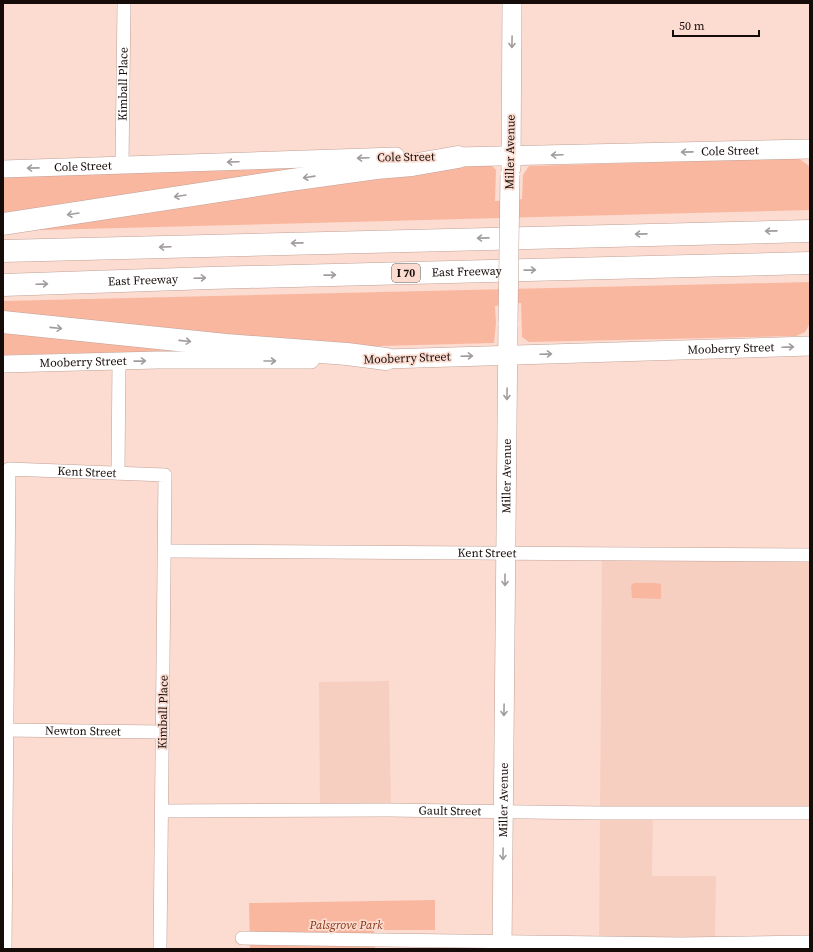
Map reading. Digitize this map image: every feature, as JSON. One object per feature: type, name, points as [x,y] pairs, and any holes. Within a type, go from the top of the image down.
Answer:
[{"type":"highway","points":[[3,224],[284,181],[376,168],[412,165],[458,157]]},
{"type":"highway","points":[[3,251],[810,231]]},
{"type":"highway","name":"East Freeway","points":[[3,285],[194,278],[810,263]]},
{"type":"highway","points":[[3,322],[218,344],[348,354],[386,359]]},
{"type":"main road","name":"Miller Avenue","points":[[502,945],[507,355],[512,3]]},
{"type":"main road","name":"Cole Street","points":[[458,157],[810,150]]},
{"type":"main road","name":"Mooberry Street","points":[[386,359],[810,346]]},
{"type":"street","name":"Kimball Place","points":[[122,166],[124,3]]},
{"type":"street","name":"Cole Street","points":[[3,169],[421,156],[458,157]]},
{"type":"street","name":"Mooberry Street","points":[[3,364],[119,361],[386,359]]},
{"type":"street","points":[[118,473],[119,361]]},
{"type":"street","name":"Kent Street","points":[[5,730],[9,469],[165,475]]},
{"type":"street","name":"Kimball Place","points":[[160,949],[165,475]]},
{"type":"street","name":"Kent Street","points":[[165,550],[810,555]]},
{"type":"street","points":[[5,730],[5,949]]},
{"type":"street","name":"Newton Street","points":[[5,730],[163,732]]},
{"type":"street","name":"Gault Street","points":[[162,811],[388,810],[810,813]]},
{"type":"street","points":[[242,938],[502,945],[810,942]]},
{"type":"shaded area","points":[[602,551],[810,555],[810,815],[653,812],[652,876],[716,876],[715,943],[810,943],[810,949],[654,949],[599,942]]},
{"type":"shaded area","points":[[389,681],[391,810],[320,810],[319,682]]},
{"type":"green space","points":[[798,158],[808,165],[810,169],[810,210],[3,231],[444,166],[492,166],[496,170],[495,201],[522,199],[523,175],[529,166]]},
{"type":"green space","points":[[316,167],[3,216],[3,175]]},
{"type":"green space","points":[[810,282],[809,325],[805,332],[796,336],[529,342],[522,337],[521,303],[495,306],[496,323],[494,343],[343,347],[3,315],[3,301]]},
{"type":"green space","points":[[3,332],[190,351],[3,355]]},
{"type":"green space","points":[[634,583],[661,584],[661,599],[632,598],[631,586]]},
{"type":"green space","name":"Palsgrove Park","points":[[435,900],[435,930],[374,930],[375,949],[250,949],[249,903]]}]
